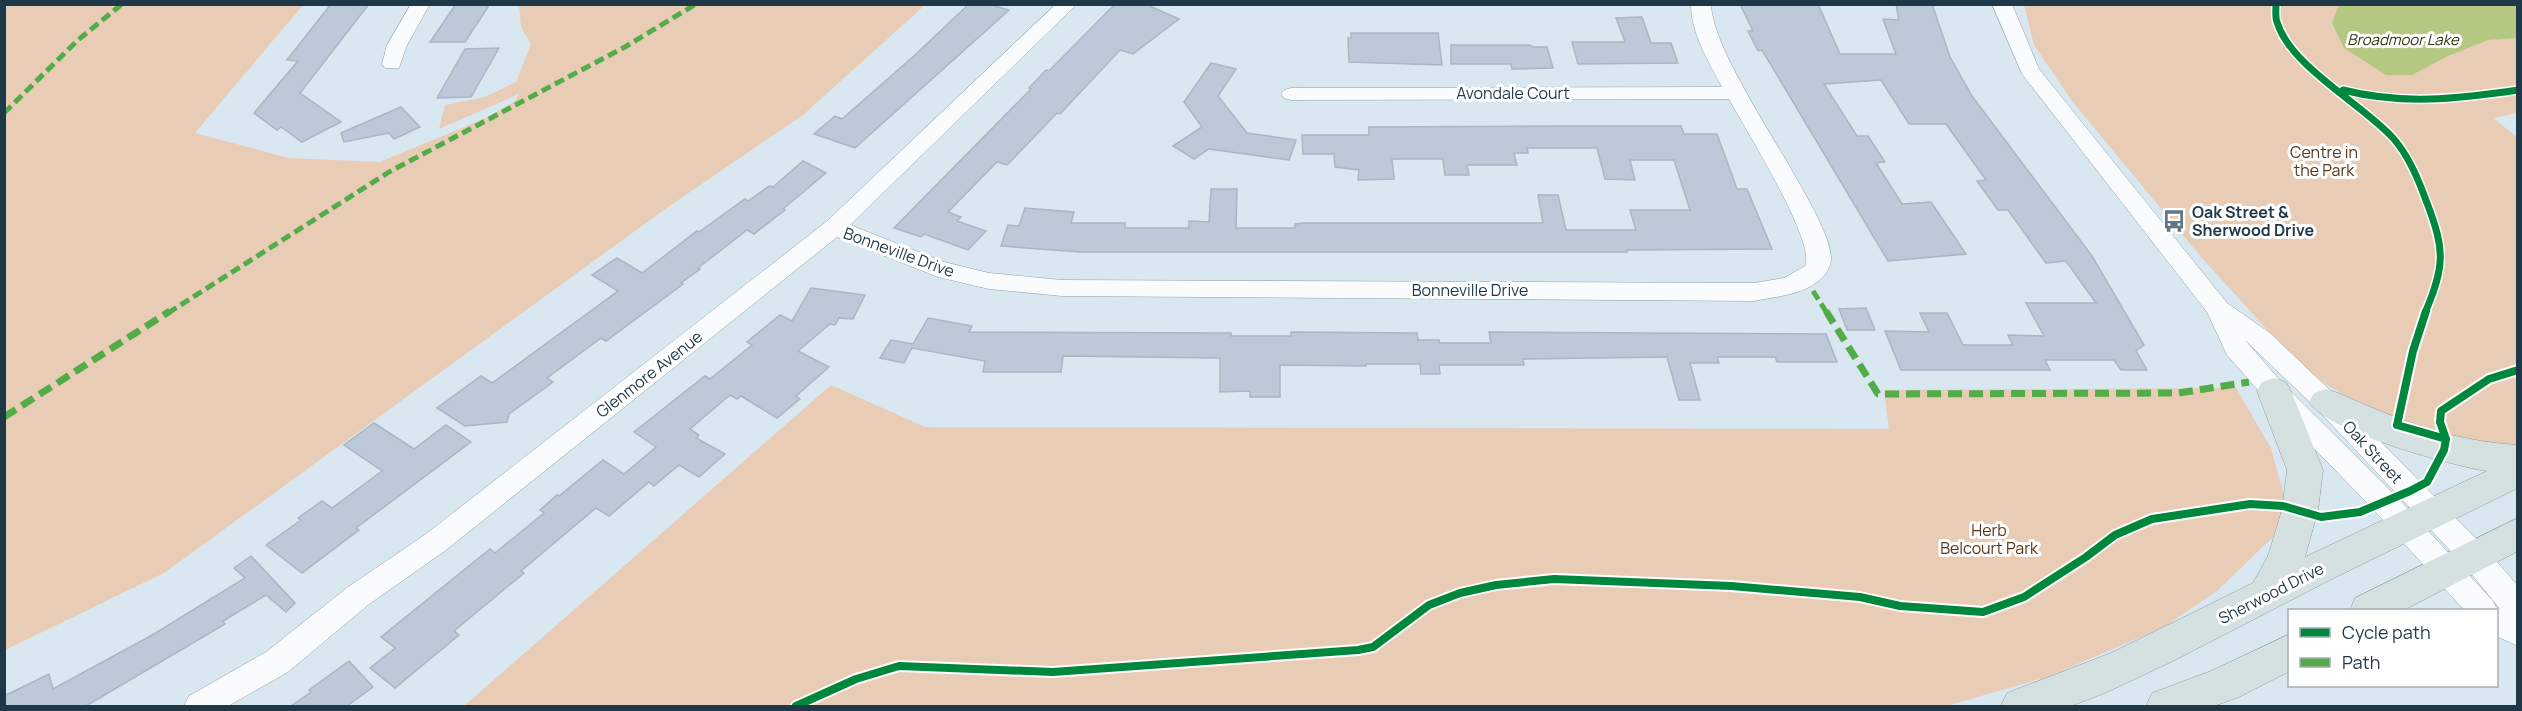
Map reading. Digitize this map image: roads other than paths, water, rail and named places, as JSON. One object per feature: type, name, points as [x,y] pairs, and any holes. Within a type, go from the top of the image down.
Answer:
[{"type":"main road","points":[[2266,595],[2286,560],[2300,510],[2305,470],[2274,391]]},
{"type":"main road","points":[[2326,402],[2414,441],[2444,450],[2478,458],[2517,459]]},
{"type":"main road","name":"Sherwood Drive","points":[[2021,706],[2055,695],[2173,644],[2418,519],[2517,472]]},
{"type":"main road","points":[[2371,609],[2517,533]]},
{"type":"main road","points":[[2166,706],[2225,684],[2288,652]]},
{"type":"street","points":[[392,64],[397,45],[421,4]]},
{"type":"street","name":"Glenmore Avenue","points":[[200,706],[277,662],[358,596],[436,542],[834,227],[1068,4]]},
{"type":"street","name":"Bonneville Drive","points":[[834,227],[938,269],[989,281],[1062,288],[1754,292],[1794,285],[1811,273],[1820,262],[1820,253],[1807,220],[1735,93],[1702,20],[1701,4]]},
{"type":"street","name":"Oak Street","points":[[2002,4],[2029,70],[2218,308],[2236,348],[2274,391],[2418,519],[2460,563],[2517,608]]},
{"type":"street","name":"Avondale Court","points":[[1291,94],[1735,93]]},
{"type":"street","name":"Oak Street","points":[[2218,308],[2261,339],[2326,402],[2418,519]]},
{"type":"street","name":"Oak Street","points":[[2460,563],[2482,609]]},
{"type":"street","points":[[2498,621],[2517,633]]},
{"type":"water","name":"Broadmoor Lake","points":[[2339,5],[2517,5],[2517,38],[2488,40],[2448,56],[2412,75],[2386,75],[2344,48],[2332,23]]},
{"type":"place","name":"Oak Street & Sherwood Drive","points":[[2174,221]]},
{"type":"park label","name":"Centre in the Park","points":[[2324,161]]},
{"type":"park label","name":"Herb Belcourt Park","points":[[1989,539]]}]
